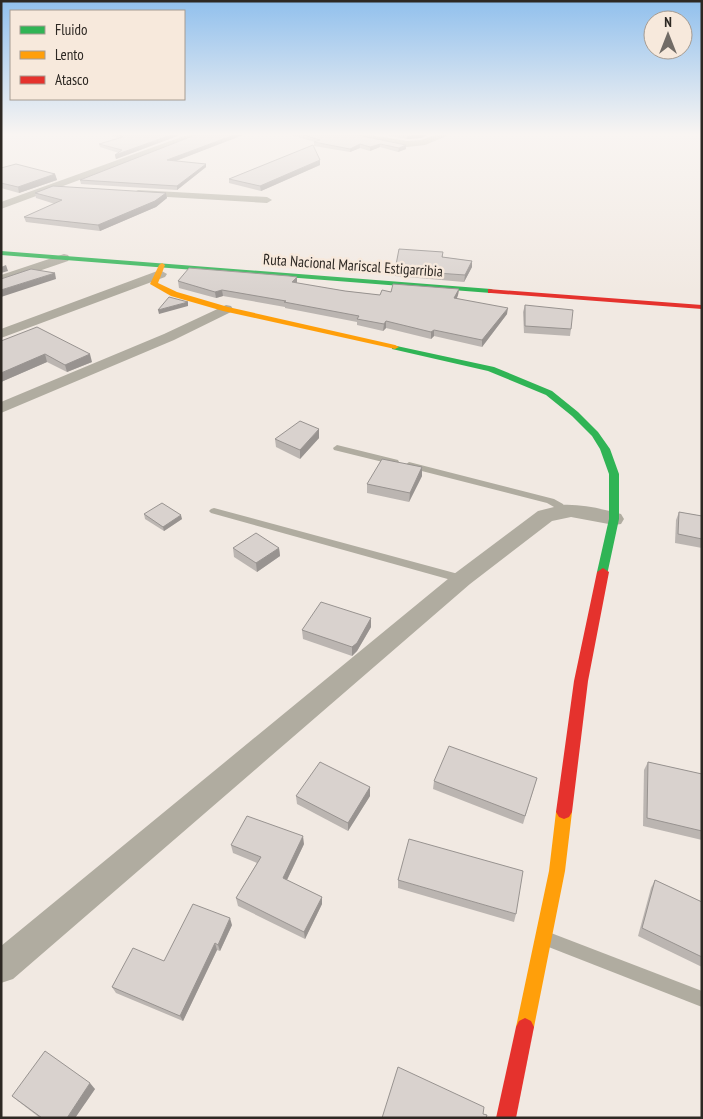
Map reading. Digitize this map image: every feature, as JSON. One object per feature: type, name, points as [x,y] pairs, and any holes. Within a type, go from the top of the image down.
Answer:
[{"type":"main road","name":"Ruta Nacional Mariscal Estigarribia","points":[[1,244],[702,297]]},
{"type":"main road","name":"Ruta Nacional Mariscal Estigarribia","points":[[1,253],[161,269],[702,307]]},
{"type":"main road","points":[[161,269],[154,284],[174,294],[226,309],[491,369],[549,393],[575,414],[595,434],[605,449],[614,474],[614,519],[581,681],[557,871],[506,1118]]},
{"type":"street","points":[[1,206],[50,188],[80,189]]},
{"type":"street","points":[[129,192],[267,200]]},
{"type":"street","points":[[1,280],[64,258]]},
{"type":"street","points":[[1,334],[161,269]]},
{"type":"street","points":[[1,408],[169,337],[226,309]]},
{"type":"street","points":[[1,967],[462,579],[545,516],[562,511],[614,519]]},
{"type":"lane","points":[[337,448],[556,503],[562,511]]},
{"type":"lane","points":[[214,511],[462,579]]},
{"type":"lane","points":[[543,938],[702,999]]},
{"type":"building","points":[[50,187],[73,187],[166,193],[155,201],[98,225],[24,217],[62,200],[35,193]]},
{"type":"building","points":[[399,249],[443,252],[442,257],[472,261],[465,275],[395,270]]},
{"type":"building","points":[[189,268],[297,277],[292,282],[380,295],[382,290],[391,292],[393,284],[459,289],[454,298],[508,308],[482,340],[434,330],[431,332],[386,321],[384,324],[357,319],[359,316],[284,302],[286,301],[222,290],[215,292],[178,281]]},
{"type":"building","points":[[31,269],[55,273],[1,290],[1,279]]},
{"type":"building","points":[[169,297],[188,302],[158,310]]},
{"type":"building","points":[[525,305],[573,310],[571,329],[525,326]]},
{"type":"building","points":[[37,327],[90,354],[65,365],[45,354],[1,373],[1,341]]},
{"type":"building","points":[[300,421],[319,429],[300,450],[275,439]]},
{"type":"building","points":[[382,459],[422,467],[410,493],[367,484]]},
{"type":"building","points":[[162,503],[181,515],[163,527],[144,514]]},
{"type":"building","points":[[679,512],[702,516],[702,539],[678,534]]},
{"type":"building","points":[[256,533],[279,548],[256,563],[233,548]]},
{"type":"building","points":[[321,602],[371,618],[357,643],[352,647],[302,630]]},
{"type":"building","points":[[449,746],[537,778],[525,816],[434,781]]},
{"type":"building","points":[[320,762],[370,787],[348,823],[296,796]]},
{"type":"building","points":[[648,762],[702,774],[702,831],[647,818]]},
{"type":"building","points":[[247,816],[303,836],[283,878],[322,897],[304,932],[236,898],[261,857],[231,845]]},
{"type":"building","points":[[409,839],[523,871],[516,914],[398,880]]},
{"type":"building","points":[[655,880],[702,902],[702,957],[642,928]]},
{"type":"building","points":[[193,904],[230,918],[218,945],[215,943],[180,1016],[112,987],[133,948],[164,961]]},
{"type":"building","points":[[45,1051],[90,1083],[67,1118],[42,1118],[12,1096]]},
{"type":"building","points":[[398,1067],[484,1107],[483,1114],[487,1115],[486,1118],[382,1118]]},
{"type":"traffic: fast","points":[[1,253],[491,291]]},
{"type":"traffic: fast","points":[[395,347],[491,369],[549,393],[575,414],[595,434],[605,449],[614,474],[614,519],[603,572]]},
{"type":"traffic: slow","points":[[162,265],[154,284],[174,294],[226,309],[395,347]]},
{"type":"traffic: slow","points":[[525,1027],[557,871],[564,812]]},
{"type":"traffic: jam","points":[[491,291],[702,307]]},
{"type":"traffic: jam","points":[[564,812],[581,681],[603,572]]},
{"type":"traffic: jam","points":[[506,1118],[525,1027]]}]
